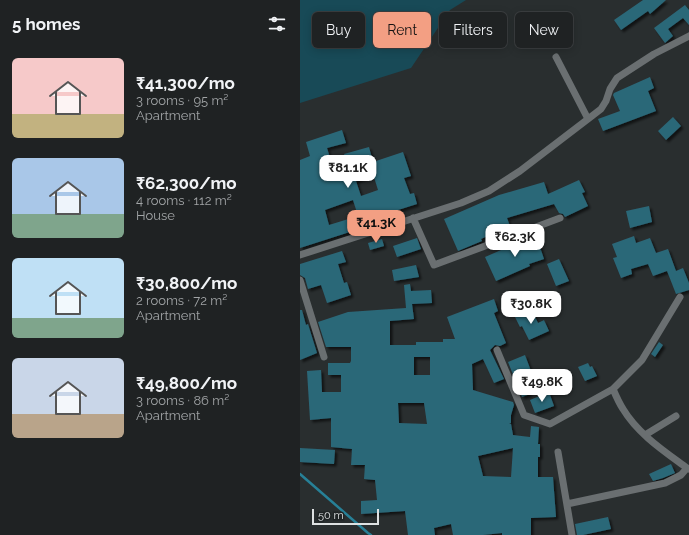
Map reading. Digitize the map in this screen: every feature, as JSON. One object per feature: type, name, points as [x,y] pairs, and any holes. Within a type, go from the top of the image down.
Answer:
[{"type":"street","points":[[300,255],[461,202],[489,191],[514,175],[601,109],[617,78],[654,54],[689,36]]},
{"type":"street","points":[[556,57],[588,119]]},
{"type":"street","points":[[413,218],[434,265],[560,218]]},
{"type":"street","points":[[300,280],[324,357]]},
{"type":"street","points":[[497,350],[524,415],[550,424],[613,389],[642,360],[680,297]]},
{"type":"street","points":[[566,504],[665,483],[681,475],[688,469],[645,435],[623,410],[613,389]]},
{"type":"street","points":[[645,435],[676,416]]},
{"type":"street","points":[[558,452],[572,535]]},
{"type":"shaded area","points":[[300,0],[466,0],[449,12],[439,12],[439,26],[431,38],[431,12],[373,12],[373,48],[424,48],[411,68],[300,103]]},
{"type":"building","points":[[643,0],[666,0],[650,14],[648,11],[621,30],[614,20]]},
{"type":"building","points":[[685,5],[689,10],[689,25],[683,18],[668,29],[673,36],[665,43],[654,28]]},
{"type":"building","points":[[650,77],[654,88],[648,91],[656,111],[603,131],[598,119],[620,111],[613,95],[614,93]]},
{"type":"building","points":[[673,117],[681,126],[666,140],[658,131]]},
{"type":"building","points":[[342,130],[346,143],[327,148],[332,164],[346,159],[344,154],[369,147],[373,162],[403,152],[411,176],[404,178],[410,194],[414,193],[417,204],[354,224],[356,230],[300,248],[300,160],[310,156],[306,142]],"holes":[[[373,174],[378,190],[361,196],[356,181]],[[353,200],[358,216],[329,225],[325,210]]]},
{"type":"building","points":[[579,180],[585,192],[582,193],[588,206],[565,217],[563,214],[559,213],[554,204],[507,218],[510,226],[481,239],[482,241],[458,251],[444,219],[499,195],[544,182],[548,194]]},
{"type":"building","points":[[649,206],[652,222],[630,228],[626,211]]},
{"type":"building","points":[[536,235],[544,259],[529,264],[530,266],[496,281],[485,257]]},
{"type":"building","points":[[634,236],[636,243],[650,238],[656,253],[668,249],[676,271],[683,268],[689,283],[689,290],[676,294],[667,271],[653,276],[648,264],[631,269],[632,274],[621,278],[613,258],[617,257],[612,244]]},
{"type":"building","points":[[417,238],[421,249],[397,257],[393,246]]},
{"type":"building","points":[[382,239],[384,246],[370,250],[368,243]]},
{"type":"building","points":[[342,251],[346,262],[338,264],[344,283],[347,282],[351,295],[327,303],[321,285],[308,289],[305,278],[300,275],[300,264]]},
{"type":"building","points":[[559,259],[569,281],[556,286],[547,264]]},
{"type":"building","points":[[416,265],[419,277],[394,281],[392,270]]},
{"type":"building","points":[[410,284],[411,291],[431,290],[432,303],[412,304],[414,319],[390,321],[390,345],[416,345],[416,342],[443,342],[443,339],[455,339],[447,317],[494,299],[498,311],[494,313],[506,343],[500,346],[495,345],[490,350],[504,379],[494,383],[483,359],[472,364],[473,390],[513,402],[514,405],[511,415],[511,423],[509,424],[511,424],[513,435],[530,437],[531,426],[539,427],[538,444],[540,444],[540,457],[538,457],[538,477],[553,477],[556,517],[531,518],[531,535],[502,535],[502,533],[483,535],[453,535],[451,524],[434,528],[435,535],[408,535],[405,511],[361,514],[361,501],[377,500],[375,480],[364,479],[365,465],[351,465],[352,449],[331,447],[331,418],[310,420],[307,371],[321,370],[322,392],[341,392],[341,375],[328,375],[328,363],[350,363],[351,361],[351,347],[326,347],[318,322],[348,312],[406,308],[404,285]],"holes":[[[414,357],[430,357],[430,375],[414,375]],[[398,403],[424,403],[427,424],[399,423]],[[513,448],[511,477],[483,476],[478,456]]]},
{"type":"building","points":[[531,308],[538,323],[544,320],[549,331],[529,340],[522,326],[520,327],[515,317]]},
{"type":"building","points":[[300,310],[302,310],[306,325],[308,324],[317,353],[300,360]]},
{"type":"building","points":[[659,342],[663,345],[655,357],[651,354]]},
{"type":"building","points":[[525,355],[531,371],[522,375],[530,394],[522,397],[508,362]]},
{"type":"building","points":[[588,363],[590,367],[592,366],[597,376],[585,381],[578,367]]},
{"type":"building","points":[[549,392],[554,406],[535,413],[530,400]]},
{"type":"building","points":[[300,448],[335,450],[334,464],[300,462]]},
{"type":"building","points":[[671,464],[675,473],[653,481],[649,474]]},
{"type":"building","points":[[608,517],[611,529],[577,535],[575,524]]},
{"type":"waterway","points":[[300,474],[371,535]]}]
